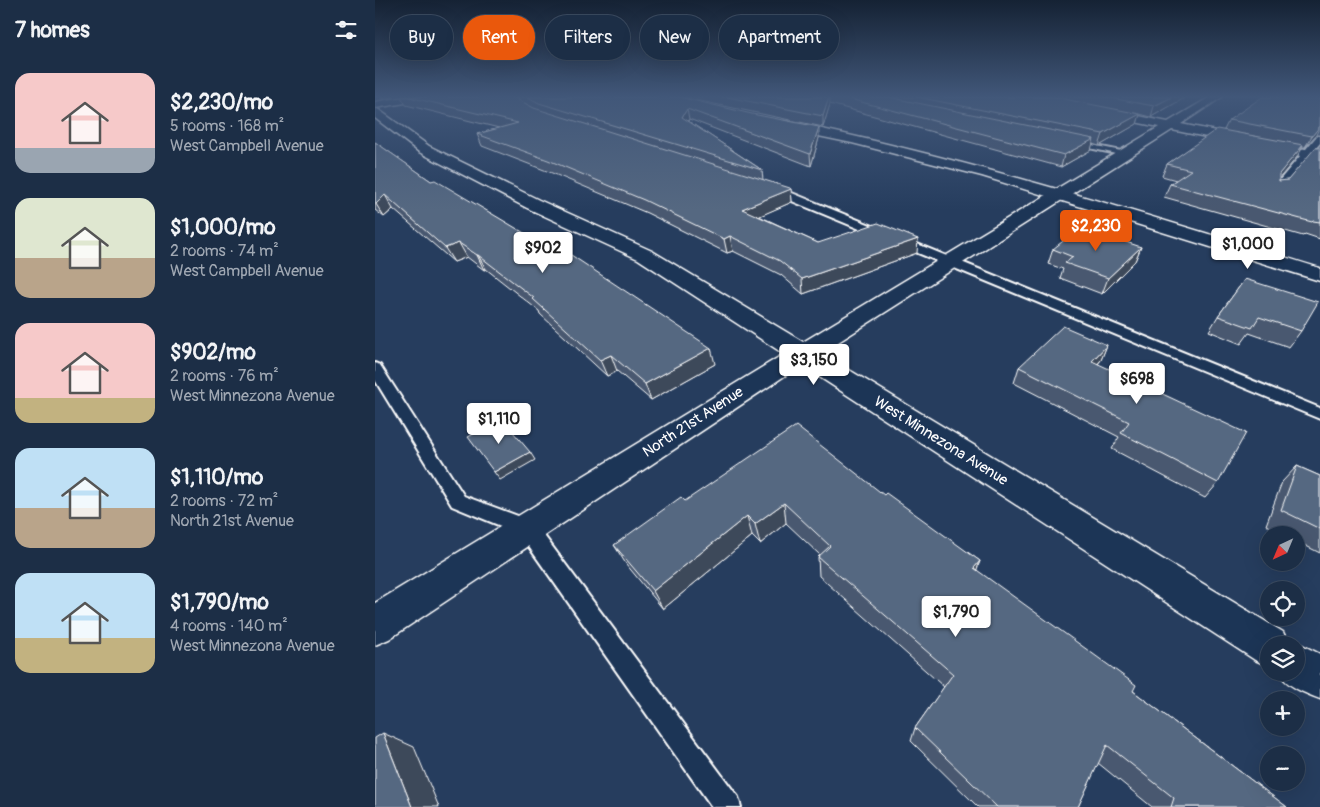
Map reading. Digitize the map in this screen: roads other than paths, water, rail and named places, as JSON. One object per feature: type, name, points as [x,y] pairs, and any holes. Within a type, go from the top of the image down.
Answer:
[{"type":"street","name":"West Minnezona Avenue","points":[[404,135],[424,149],[533,204],[645,255],[1260,640]]},
{"type":"street","points":[[833,135],[912,151],[1061,194],[1320,275]]},
{"type":"street","name":"North 21st Avenue","points":[[375,625],[801,354],[1157,135]]},
{"type":"street","points":[[1220,135],[1314,154]]},
{"type":"street","points":[[1305,669],[1320,678]]},
{"type":"lane","points":[[1276,190],[1314,154],[1320,138]]},
{"type":"lane","points":[[1061,140],[1126,154]]},
{"type":"lane","points":[[762,186],[789,195],[1320,414]]},
{"type":"lane","points":[[375,368],[458,501],[527,528],[728,807]]}]
